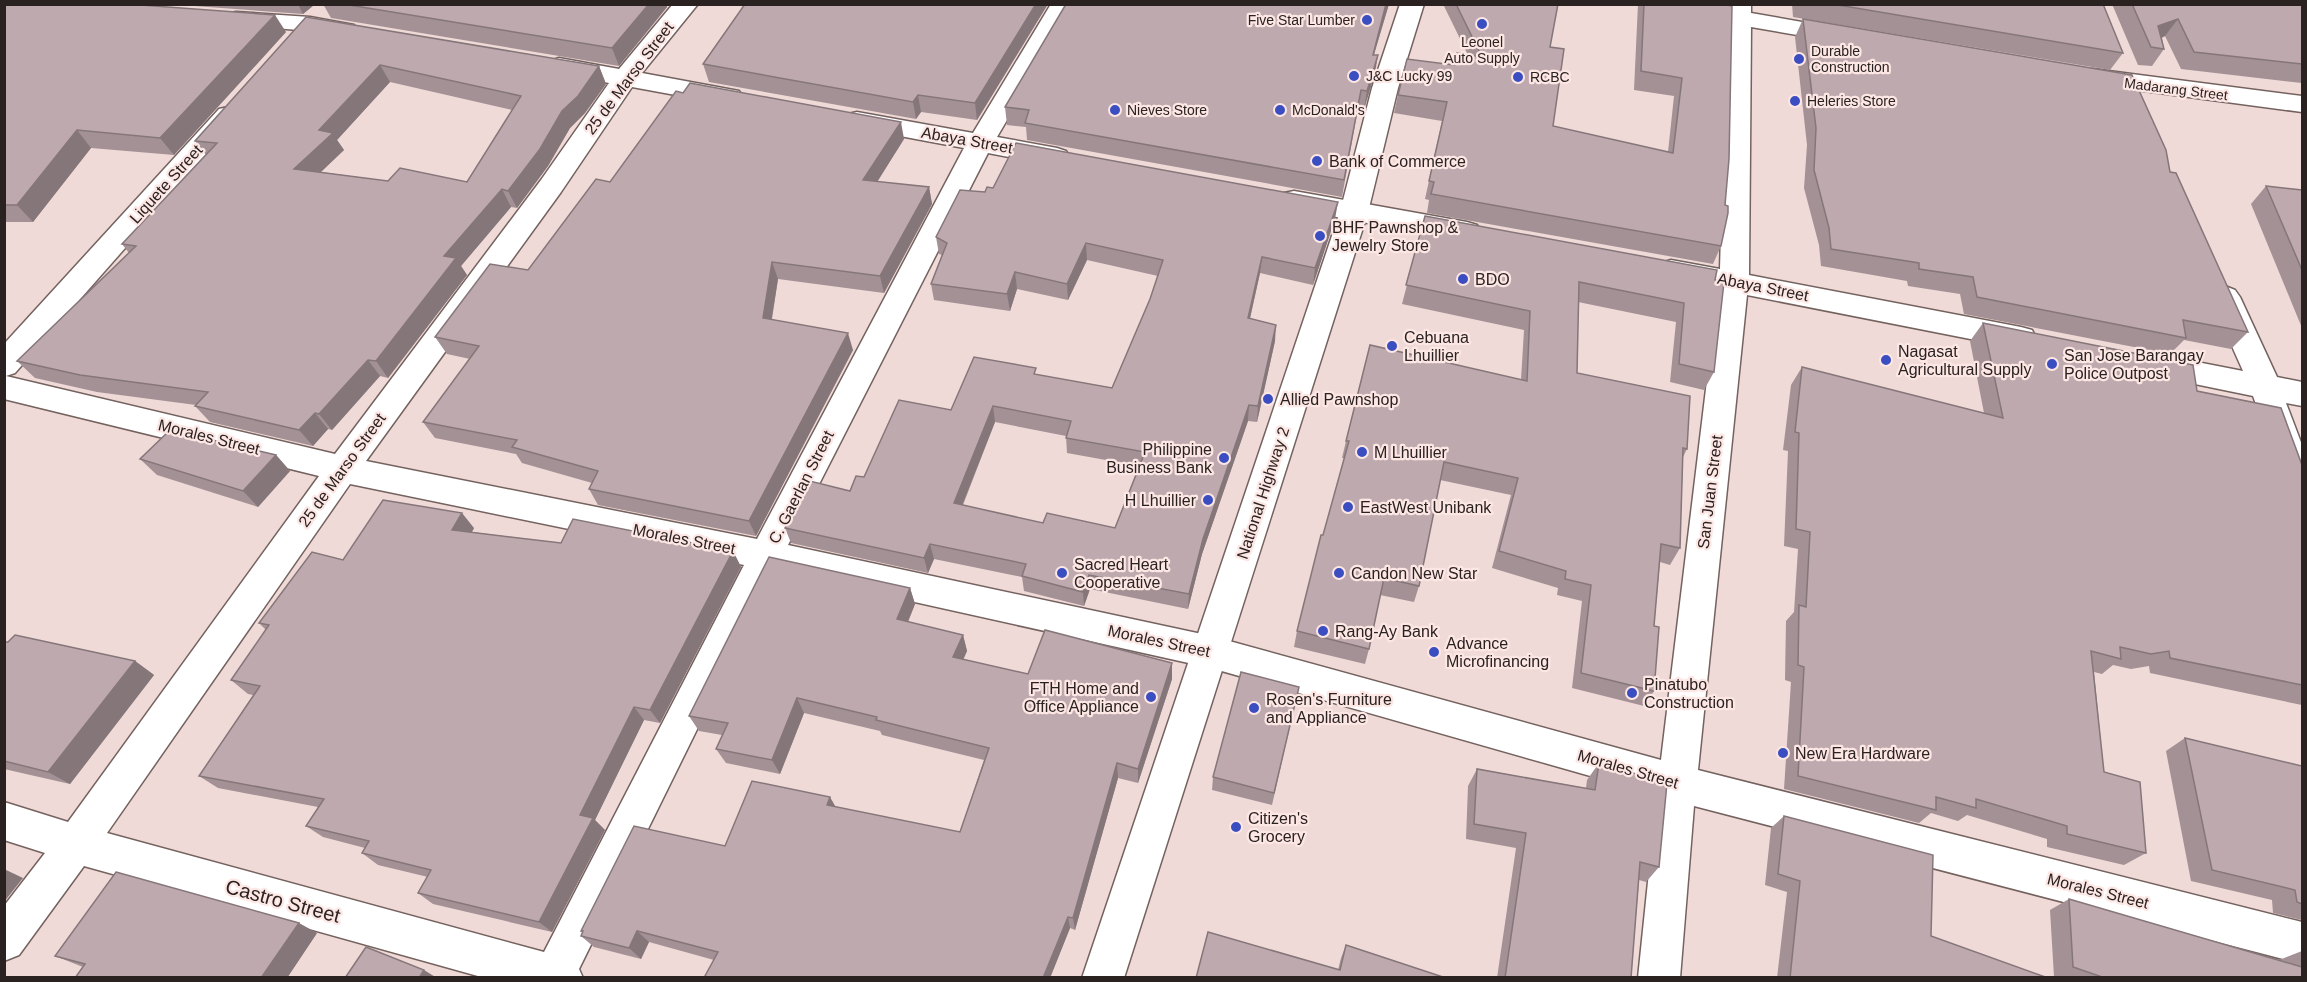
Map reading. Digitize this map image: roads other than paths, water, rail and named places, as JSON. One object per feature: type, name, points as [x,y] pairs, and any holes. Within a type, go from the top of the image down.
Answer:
[{"type":"street","points":[[286,50],[329,4]]},
{"type":"street","name":"25 de Marso Street","points":[[4,940],[76,844],[342,469],[551,186],[626,77],[686,4]]},
{"type":"street","name":"C. Gaerlan Street","points":[[556,977],[766,555],[980,143],[1064,4]]},
{"type":"street","name":"National Highway 2","points":[[1103,978],[1354,212],[1385,88],[1412,4]]},
{"type":"street","points":[[1660,4],[1739,11],[1865,39]]},
{"type":"street","name":"San Juan Street","points":[[1659,978],[1677,783],[1734,281],[1739,11]]},
{"type":"street","points":[[215,17],[310,24],[368,34]]},
{"type":"street","points":[[2119,54],[2135,94]]},
{"type":"street","points":[[532,62],[756,101]]},
{"type":"street","name":"Madarang Street","points":[[2073,74],[2135,94],[2302,104]]},
{"type":"street","name":"Liquete Street","points":[[4,365],[247,94]]},
{"type":"street","name":"Abaya Street","points":[[827,114],[1085,162]]},
{"type":"street","points":[[1272,196],[1492,237]]},
{"type":"street","name":"Abaya Street","points":[[1642,264],[2045,343]]},
{"type":"street","points":[[2217,277],[2264,386],[2302,487]]},
{"type":"street","points":[[2126,358],[2302,394]]},
{"type":"street","name":"Morales Street","points":[[4,387],[342,469],[766,555],[1211,652],[1677,783],[2302,943]]},
{"type":"street","name":"Castro Street","points":[[4,821],[76,844],[556,977]]},
{"type":"place","name":"Five Star Lumber","points":[[1367,20]]},
{"type":"place","name":"Leonel Auto Supply","points":[[1482,24]]},
{"type":"place","name":"Durable Construction","points":[[1799,59]]},
{"type":"place","name":"J&C Lucky 99","points":[[1354,76]]},
{"type":"place","name":"RCBC","points":[[1518,77]]},
{"type":"place","name":"Heleries Store","points":[[1795,101]]},
{"type":"place","name":"Nieves Store","points":[[1115,110]]},
{"type":"place","name":"McDonald's","points":[[1280,110]]},
{"type":"place","name":"Bank of Commerce","points":[[1317,161]]},
{"type":"place","name":"BHF Pawnshop & Jewelry Store","points":[[1320,236]]},
{"type":"place","name":"BDO","points":[[1463,279]]},
{"type":"place","name":"Cebuana Lhuillier","points":[[1392,346]]},
{"type":"place","name":"Nagasat Agricultural Supply","points":[[1886,360]]},
{"type":"place","name":"San Jose Barangay Police Outpost","points":[[2052,364]]},
{"type":"place","name":"Allied Pawnshop","points":[[1268,399]]},
{"type":"place","name":"M Lhuillier","points":[[1362,452]]},
{"type":"place","name":"Philippine Business Bank","points":[[1224,458]]},
{"type":"place","name":"H Lhuillier","points":[[1208,500]]},
{"type":"place","name":"EastWest Unibank","points":[[1348,507]]},
{"type":"place","name":"Sacred Heart Cooperative","points":[[1062,573]]},
{"type":"place","name":"Candon New Star","points":[[1339,573]]},
{"type":"place","name":"Rang-Ay Bank","points":[[1323,631]]},
{"type":"place","name":"Advance Microfinancing","points":[[1434,652]]},
{"type":"place","name":"Pinatubo Construction","points":[[1632,693]]},
{"type":"place","name":"FTH Home and Office Appliance","points":[[1151,697]]},
{"type":"place","name":"Rosen's Furniture and Appliance","points":[[1254,708]]},
{"type":"place","name":"New Era Hardware","points":[[1783,753]]},
{"type":"place","name":"Citizen's Grocery","points":[[1236,827]]}]
